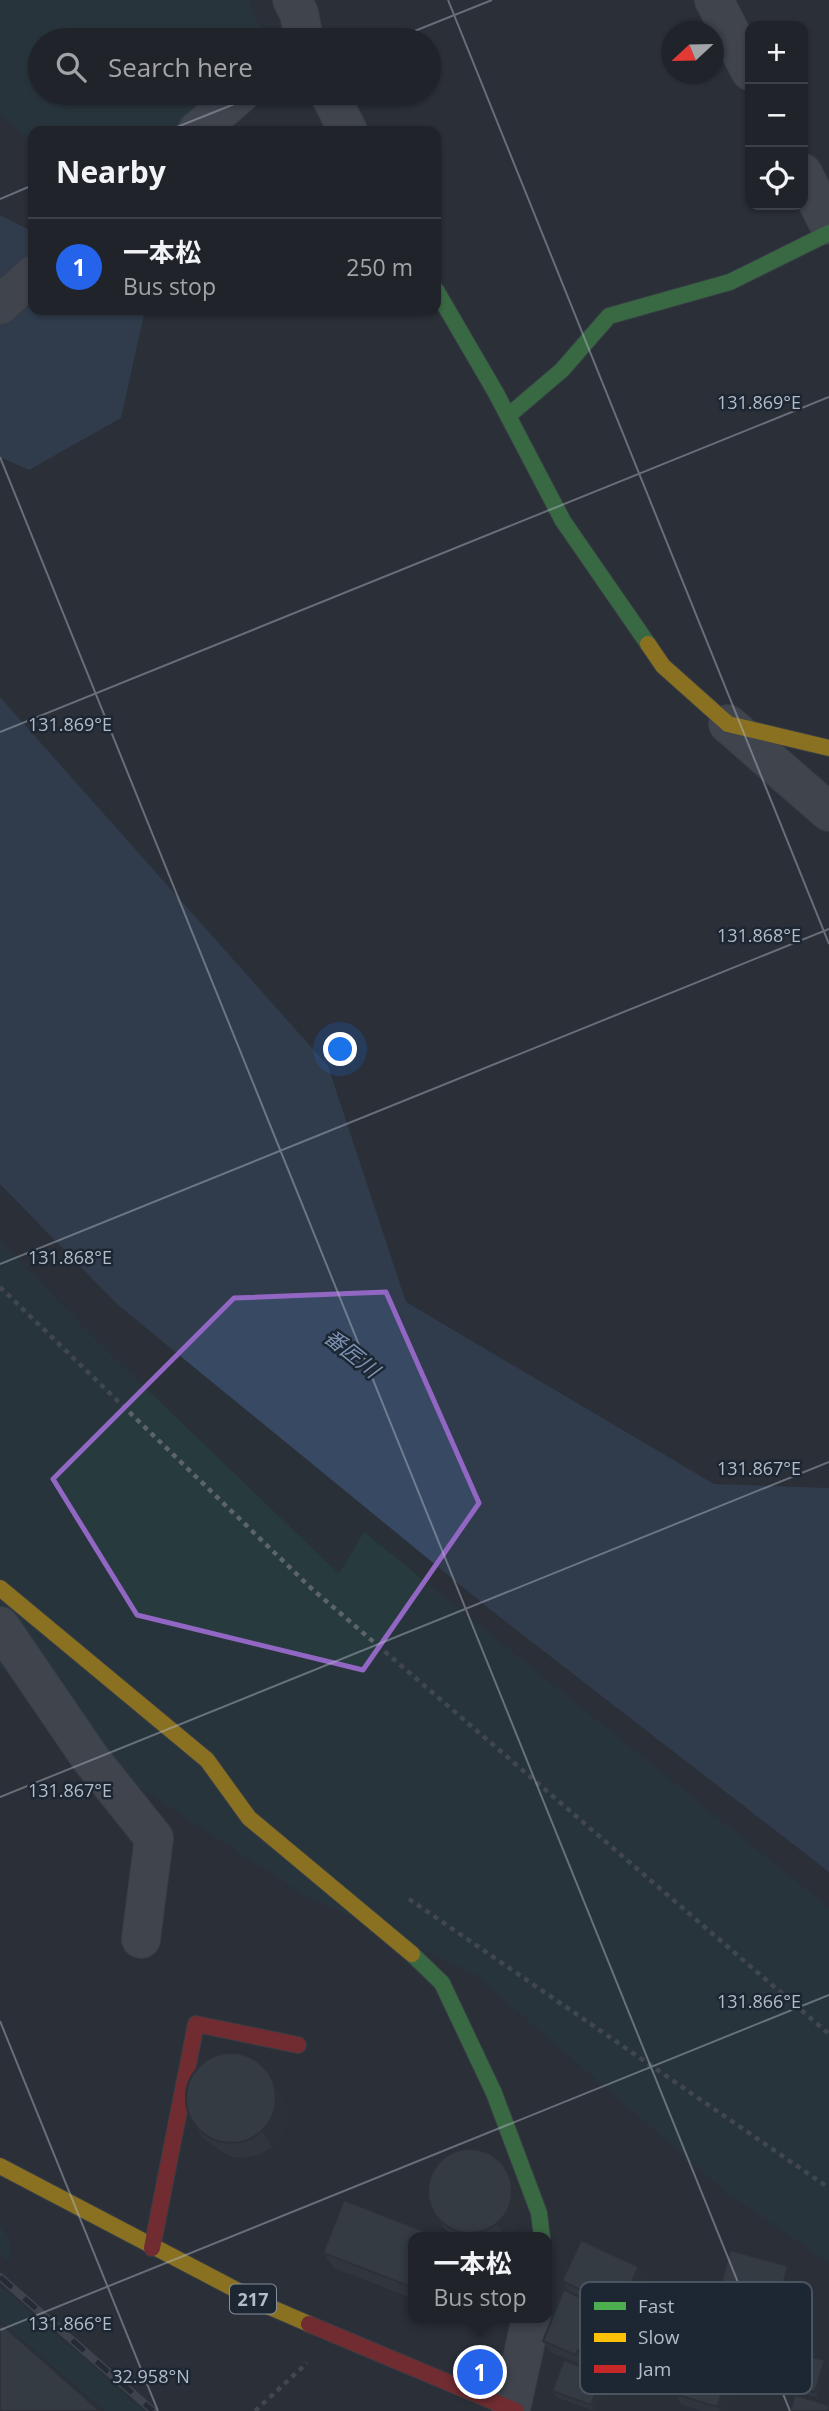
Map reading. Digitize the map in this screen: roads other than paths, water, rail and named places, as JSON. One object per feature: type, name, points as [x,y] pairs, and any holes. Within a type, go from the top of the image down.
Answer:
[{"type":"main road","points":[[508,416],[562,370],[609,316],[730,282],[829,233]]},
{"type":"main road","points":[[441,299],[508,416],[562,521],[663,666],[728,724],[829,748]]},
{"type":"main road","points":[[0,1588],[36,1621],[207,1760],[249,1818],[403,1945],[442,1983],[494,2093],[539,2213],[541,2232]]},
{"type":"main road","points":[[152,2248],[197,2024],[298,2045]]},
{"type":"main road","name":"217","points":[[0,2166],[265,2305],[514,2410]]},
{"type":"street","points":[[292,0],[299,13],[302,28]]},
{"type":"street","points":[[714,0],[745,61]]},
{"type":"street","points":[[203,126],[227,105]]},
{"type":"street","points":[[335,105],[346,126]]},
{"type":"street","points":[[808,183],[829,225]]},
{"type":"street","points":[[0,304],[28,279]]},
{"type":"street","points":[[728,724],[829,812]]},
{"type":"street","points":[[0,1626],[90,1758],[154,1838],[141,1939]]},
{"type":"street","points":[[514,2410],[530,2323]]},
{"type":"water","points":[[0,215],[28,229],[28,315],[144,315],[121,418],[29,470],[0,457]]},
{"type":"water","name":"番匠川","points":[[0,697],[328,1066],[406,1302],[714,1484],[829,1488],[829,1872],[492,1611],[118,1305],[0,1184]]},
{"type":"railway","points":[[0,2277],[153,2411]]},
{"type":"place","name":"一本松","points":[[480,2372]]}]
